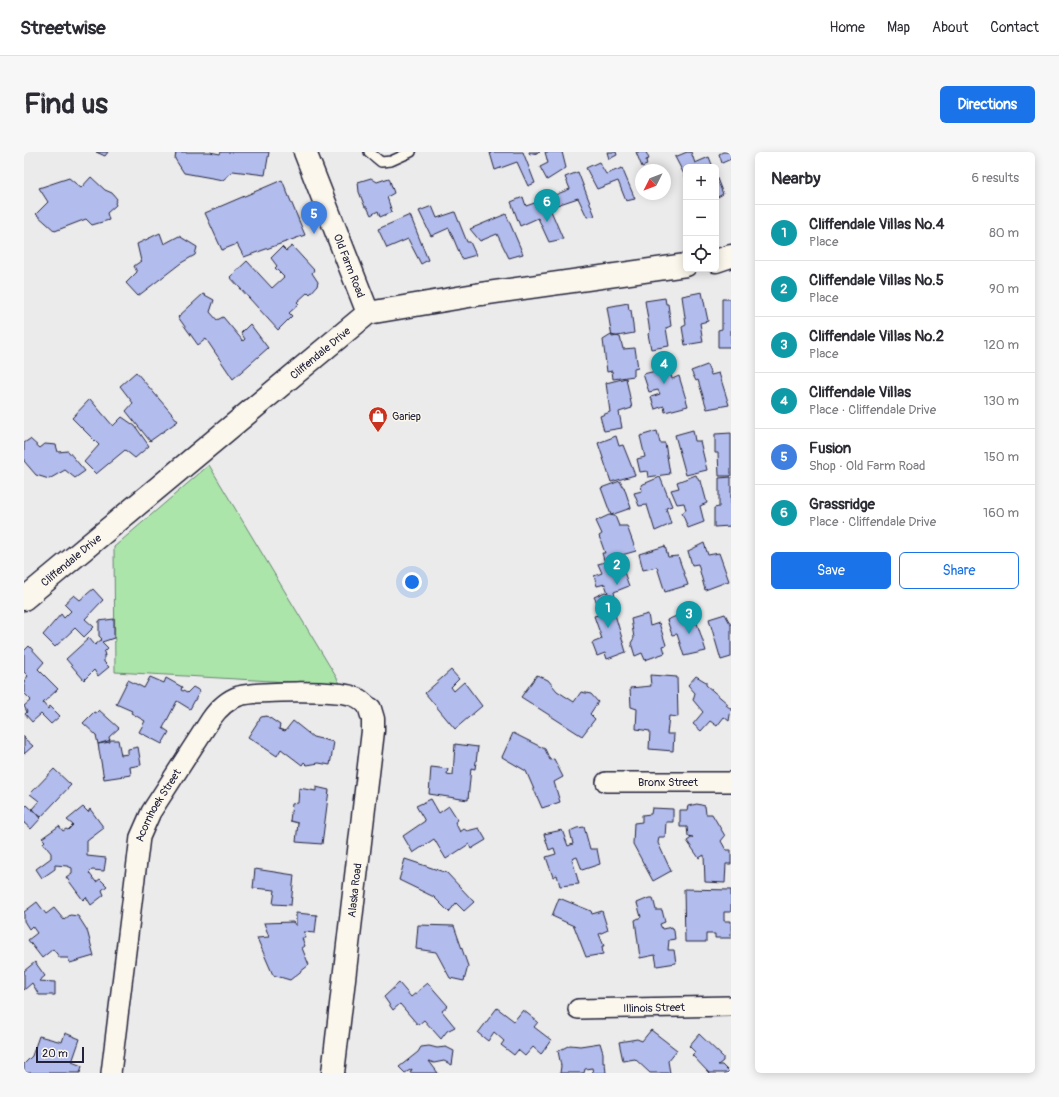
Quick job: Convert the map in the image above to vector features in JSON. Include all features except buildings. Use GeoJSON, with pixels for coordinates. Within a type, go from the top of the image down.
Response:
{"type":"FeatureCollection","features":[{"type":"Feature","properties":{"kind":"street","name":"Old Farm Road"},"geometry":{"type":"LineString","coordinates":[[305,152],[368,312]]}},
{"type":"Feature","properties":{"kind":"street"},"geometry":{"type":"LineString","coordinates":[[719,260],[731,256]]}},
{"type":"Feature","properties":{"kind":"street"},"geometry":{"type":"LineString","coordinates":[[719,262],[731,265]]}},
{"type":"Feature","properties":{"kind":"street"},"geometry":{"type":"LineString","coordinates":[[368,312],[481,294],[683,265]]}},
{"type":"Feature","properties":{"kind":"street","name":"Cliffendale Drive"},"geometry":{"type":"LineString","coordinates":[[24,599],[368,312]]}},
{"type":"Feature","properties":{"kind":"street","name":"Acornhoek Street"},"geometry":{"type":"LineString","coordinates":[[111,1073],[140,837],[150,812],[211,719],[226,702],[240,696],[260,694],[345,694],[366,703],[370,709]]}},
{"type":"Feature","properties":{"kind":"street","name":"Alaska Road"},"geometry":{"type":"LineString","coordinates":[[333,1073],[373,731],[373,718],[370,709]]}},
{"type":"Feature","properties":{"kind":"street","name":"Bronx Street"},"geometry":{"type":"LineString","coordinates":[[606,782],[731,782]]}},
{"type":"Feature","properties":{"kind":"street","name":"Illinois Street"},"geometry":{"type":"LineString","coordinates":[[578,1009],[731,1006]]}},
{"type":"Feature","properties":{"kind":"lane"},"geometry":{"type":"LineString","coordinates":[[369,152],[381,162],[391,161],[412,152]]}},
{"type":"Feature","properties":{"kind":"green space"},"geometry":{"type":"Polygon","coordinates":[[[209,465],[341,685],[115,672],[114,547],[209,465]]]}},
{"type":"Feature","properties":{"kind":"place","name":"Grassridge"},"geometry":{"type":"Point","coordinates":[547,222]}},
{"type":"Feature","properties":{"kind":"place","name":"Fusion"},"geometry":{"type":"Point","coordinates":[314,234]}},
{"type":"Feature","properties":{"kind":"place","name":"Cliffendale Villas"},"geometry":{"type":"Point","coordinates":[664,384]}},
{"type":"Feature","properties":{"kind":"place","name":"Gariep"},"geometry":{"type":"Point","coordinates":[378,433]}},
{"type":"Feature","properties":{"kind":"place","name":"Cliffendale Villas No.5"},"geometry":{"type":"Point","coordinates":[617,585]}},
{"type":"Feature","properties":{"kind":"place","name":"Cliffendale Villas No.4"},"geometry":{"type":"Point","coordinates":[608,628]}},
{"type":"Feature","properties":{"kind":"place","name":"Cliffendale Villas No.2"},"geometry":{"type":"Point","coordinates":[689,634]}}]}
